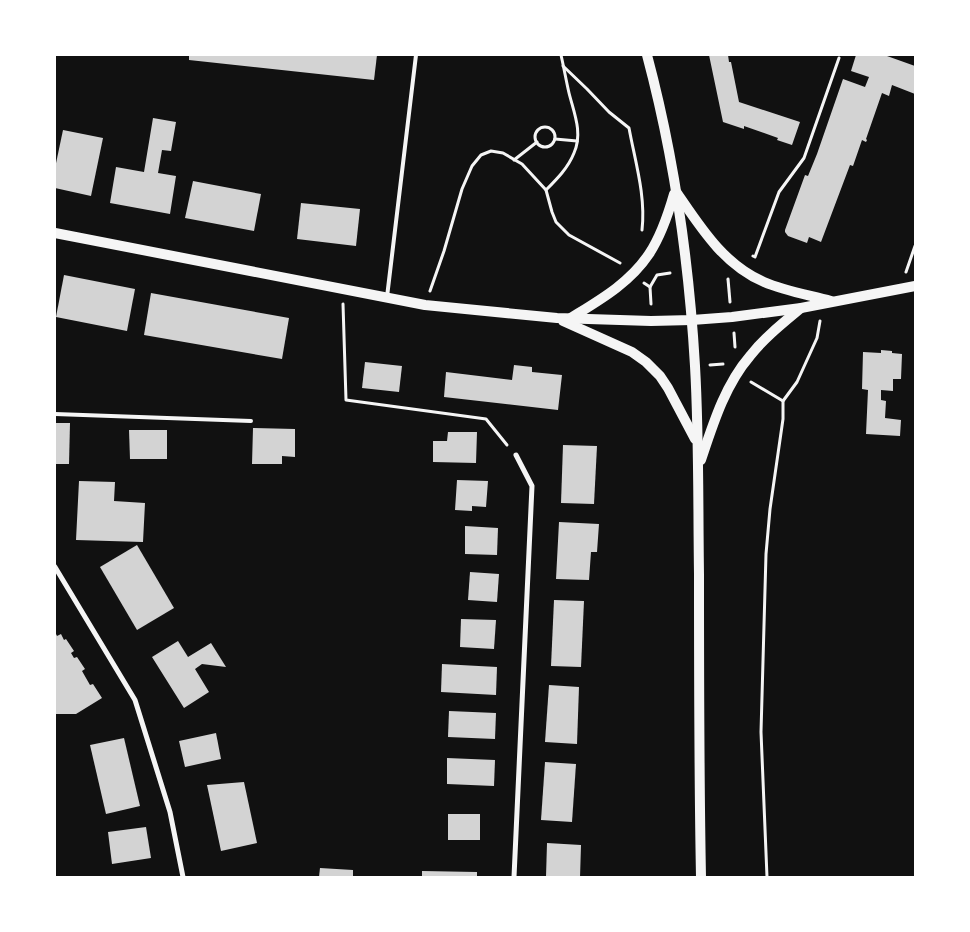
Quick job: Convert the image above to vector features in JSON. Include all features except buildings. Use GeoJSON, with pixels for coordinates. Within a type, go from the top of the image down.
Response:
{"type":"FeatureCollection","features":[{"type":"Feature","properties":{"kind":"main road"},"geometry":{"type":"LineString","coordinates":[[647,55],[656,90],[686,257],[696,371],[701,877]]}},
{"type":"Feature","properties":{"kind":"main road"},"geometry":{"type":"LineString","coordinates":[[675,190],[713,244],[737,267],[765,282],[829,302]]}},
{"type":"Feature","properties":{"kind":"main road"},"geometry":{"type":"LineString","coordinates":[[568,319],[611,292],[633,274],[650,253],[658,239],[675,190]]}},
{"type":"Feature","properties":{"kind":"main road"},"geometry":{"type":"LineString","coordinates":[[55,232],[425,306],[568,319],[692,320],[752,315],[801,308],[915,286]]}},
{"type":"Feature","properties":{"kind":"main road"},"geometry":{"type":"LineString","coordinates":[[698,468],[710,433],[737,372],[763,341],[801,308]]}},
{"type":"Feature","properties":{"kind":"main road"},"geometry":{"type":"LineString","coordinates":[[557,318],[632,352],[646,362],[660,376],[668,388],[697,442]]}},
{"type":"Feature","properties":{"kind":"street"},"geometry":{"type":"LineString","coordinates":[[514,877],[532,486],[516,455]]}},
{"type":"Feature","properties":{"kind":"street"},"geometry":{"type":"LineString","coordinates":[[55,567],[135,700],[170,812],[183,877]]}},
{"type":"Feature","properties":{"kind":"lane"},"geometry":{"type":"LineString","coordinates":[[387,299],[416,55]]}},
{"type":"Feature","properties":{"kind":"lane"},"geometry":{"type":"LineString","coordinates":[[55,414],[251,421]]}},
{"type":"Feature","properties":{"kind":"path"},"geometry":{"type":"LineString","coordinates":[[546,190],[568,166],[575,152],[577,141],[578,124],[563,66],[562,55]]}},
{"type":"Feature","properties":{"kind":"path"},"geometry":{"type":"LineString","coordinates":[[737,267],[748,253],[755,257],[779,192],[804,158],[840,58]]}},
{"type":"Feature","properties":{"kind":"path"},"geometry":{"type":"LineString","coordinates":[[563,66],[609,112],[629,128],[642,198],[644,216],[642,234]]}},
{"type":"Feature","properties":{"kind":"path"},"geometry":{"type":"LineString","coordinates":[[541,128],[550,128],[555,133],[552,145],[542,146],[537,142],[535,136],[541,128]]}},
{"type":"Feature","properties":{"kind":"path"},"geometry":{"type":"LineString","coordinates":[[555,139],[577,141]]}},
{"type":"Feature","properties":{"kind":"path"},"geometry":{"type":"LineString","coordinates":[[514,160],[537,142]]}},
{"type":"Feature","properties":{"kind":"path"},"geometry":{"type":"LineString","coordinates":[[425,306],[444,251],[462,189],[472,166],[481,155],[491,151],[503,153],[522,164],[546,190],[556,222],[569,235],[620,263],[626,258]]}},
{"type":"Feature","properties":{"kind":"path"},"geometry":{"type":"LineString","coordinates":[[900,289],[915,246]]}},
{"type":"Feature","properties":{"kind":"path"},"geometry":{"type":"LineString","coordinates":[[651,311],[650,287],[657,275],[672,272]]}},
{"type":"Feature","properties":{"kind":"path"},"geometry":{"type":"LineString","coordinates":[[633,274],[650,287]]}},
{"type":"Feature","properties":{"kind":"path"},"geometry":{"type":"LineString","coordinates":[[342,290],[346,400],[486,419],[516,455]]}},
{"type":"Feature","properties":{"kind":"path"},"geometry":{"type":"LineString","coordinates":[[767,877],[761,732],[766,554],[770,509],[783,419],[783,400],[797,382],[817,338],[829,302]]}},
{"type":"Feature","properties":{"kind":"path"},"geometry":{"type":"LineString","coordinates":[[706,365],[726,364]]}},
{"type":"Feature","properties":{"kind":"path"},"geometry":{"type":"LineString","coordinates":[[748,380],[783,400]]}}]}
